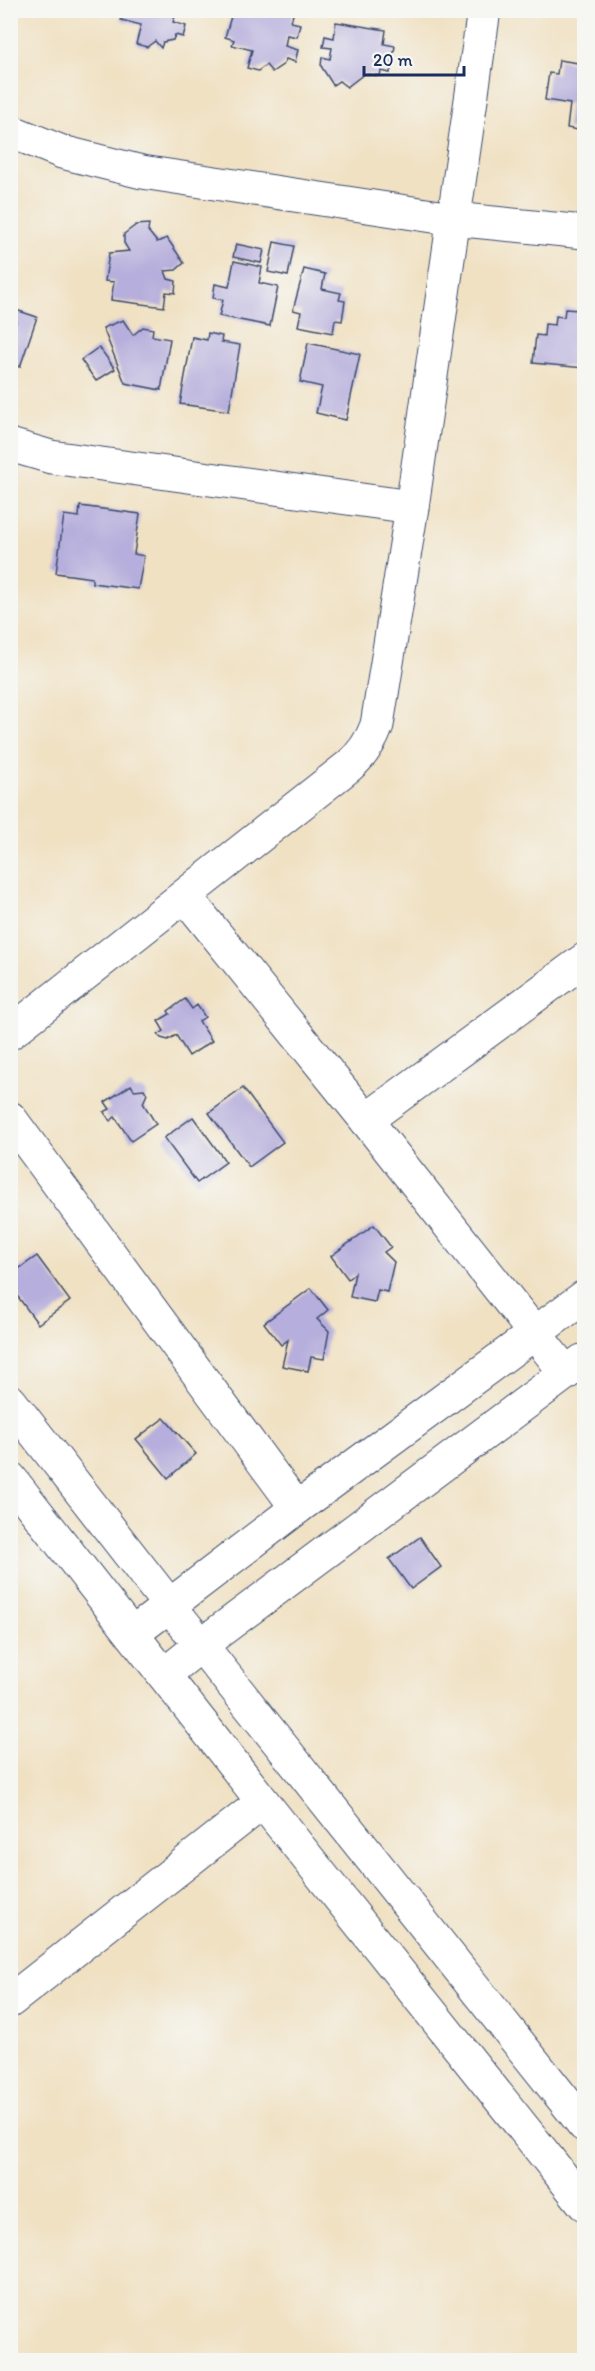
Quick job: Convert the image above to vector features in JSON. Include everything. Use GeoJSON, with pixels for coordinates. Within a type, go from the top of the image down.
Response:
{"type":"FeatureCollection","features":[{"type":"Feature","properties":{"kind":"street"},"geometry":{"type":"LineString","coordinates":[[10,1033],[349,766],[362,755],[372,740],[377,725],[412,507],[484,10]]}},
{"type":"Feature","properties":{"kind":"street"},"geometry":{"type":"LineString","coordinates":[[10,131],[62,152],[142,172],[453,219],[585,232]]}},
{"type":"Feature","properties":{"kind":"street"},"geometry":{"type":"LineString","coordinates":[[10,445],[51,457],[412,507]]}},
{"type":"Feature","properties":{"kind":"street"},"geometry":{"type":"LineString","coordinates":[[173,1685],[201,1644],[575,1366],[534,1334],[366,1120],[185,896]]}},
{"type":"Feature","properties":{"kind":"street"},"geometry":{"type":"LineString","coordinates":[[366,1120],[585,960]]}},
{"type":"Feature","properties":{"kind":"street"},"geometry":{"type":"LineString","coordinates":[[10,1118],[297,1508]]}},
{"type":"Feature","properties":{"kind":"street"},"geometry":{"type":"LineString","coordinates":[[132,1634],[297,1508],[585,1297]]}},
{"type":"Feature","properties":{"kind":"street"},"geometry":{"type":"LineString","coordinates":[[10,1401],[169,1605],[585,2125]]}},
{"type":"Feature","properties":{"kind":"street"},"geometry":{"type":"LineString","coordinates":[[10,1478],[263,1802],[585,2204]]}},
{"type":"Feature","properties":{"kind":"street"},"geometry":{"type":"LineString","coordinates":[[10,2001],[263,1802]]}},
{"type":"Feature","properties":{"kind":"building"},"geometry":{"type":"Polygon","coordinates":[[[115,10],[177,10],[173,22],[186,26],[183,37],[175,35],[173,40],[163,42],[161,48],[155,41],[147,47],[136,44],[141,25],[121,20],[123,15],[114,13],[115,10]]]}},
{"type":"Feature","properties":{"kind":"building"},"geometry":{"type":"Polygon","coordinates":[[[242,10],[294,11],[291,22],[300,24],[297,37],[287,35],[285,46],[298,50],[295,62],[286,59],[284,64],[272,72],[266,65],[258,71],[247,68],[252,50],[232,45],[234,40],[225,37],[232,13],[241,15],[242,10]]]}},
{"type":"Feature","properties":{"kind":"building"},"geometry":{"type":"Polygon","coordinates":[[[336,22],[386,30],[384,44],[395,46],[390,73],[381,71],[380,76],[364,74],[347,87],[339,81],[333,85],[321,66],[322,57],[330,59],[332,48],[323,47],[325,36],[334,38],[336,22]]]}},
{"type":"Feature","properties":{"kind":"building"},"geometry":{"type":"Polygon","coordinates":[[[559,60],[584,64],[584,131],[567,128],[570,104],[545,100],[549,73],[557,74],[559,60]]]}},
{"type":"Feature","properties":{"kind":"building"},"geometry":{"type":"Polygon","coordinates":[[[149,224],[148,231],[157,242],[167,238],[184,263],[176,270],[165,271],[168,279],[176,281],[175,293],[166,292],[164,307],[111,300],[114,282],[105,281],[109,253],[129,251],[124,243],[124,234],[136,225],[149,224]]]}},
{"type":"Feature","properties":{"kind":"building"},"geometry":{"type":"Polygon","coordinates":[[[274,242],[294,246],[288,276],[268,272],[274,242]]]}},
{"type":"Feature","properties":{"kind":"building"},"geometry":{"type":"Polygon","coordinates":[[[236,244],[264,250],[261,263],[233,257],[236,244]]]}},
{"type":"Feature","properties":{"kind":"building"},"geometry":{"type":"Polygon","coordinates":[[[234,261],[262,267],[259,283],[278,287],[270,326],[219,316],[223,300],[213,298],[215,284],[229,287],[234,261]]]}},
{"type":"Feature","properties":{"kind":"building"},"geometry":{"type":"Polygon","coordinates":[[[304,269],[325,274],[322,289],[341,293],[339,300],[345,301],[342,321],[335,320],[333,333],[298,326],[301,312],[293,310],[304,269]]]}},
{"type":"Feature","properties":{"kind":"building"},"geometry":{"type":"Polygon","coordinates":[[[10,308],[37,317],[20,367],[10,364],[10,339],[16,321],[10,319],[10,308]]]}},
{"type":"Feature","properties":{"kind":"building"},"geometry":{"type":"Polygon","coordinates":[[[565,309],[579,310],[578,318],[584,319],[584,368],[533,363],[536,335],[544,336],[545,324],[555,325],[556,316],[564,317],[565,309]]]}},
{"type":"Feature","properties":{"kind":"building"},"geometry":{"type":"Polygon","coordinates":[[[123,320],[133,335],[143,327],[153,329],[152,336],[170,339],[161,390],[125,383],[103,328],[123,320]]]}},
{"type":"Feature","properties":{"kind":"building"},"geometry":{"type":"Polygon","coordinates":[[[208,333],[222,336],[221,342],[240,345],[229,411],[180,404],[192,337],[207,340],[208,333]]]}},
{"type":"Feature","properties":{"kind":"building"},"geometry":{"type":"Polygon","coordinates":[[[308,343],[360,354],[346,420],[316,413],[322,387],[300,382],[308,343]]]}},
{"type":"Feature","properties":{"kind":"building"},"geometry":{"type":"Polygon","coordinates":[[[99,347],[115,369],[96,381],[81,360],[99,347]]]}},
{"type":"Feature","properties":{"kind":"building"},"geometry":{"type":"Polygon","coordinates":[[[80,506],[140,514],[134,554],[144,556],[138,589],[92,583],[92,578],[56,573],[64,515],[79,517],[80,506]]]}},
{"type":"Feature","properties":{"kind":"building"},"geometry":{"type":"Polygon","coordinates":[[[185,999],[192,1009],[197,1005],[205,1017],[199,1021],[212,1041],[189,1056],[176,1035],[168,1040],[158,1035],[164,1031],[158,1021],[170,1014],[168,1011],[185,999]]]}},
{"type":"Feature","properties":{"kind":"building"},"geometry":{"type":"Polygon","coordinates":[[[131,1085],[134,1090],[144,1089],[147,1094],[143,1103],[156,1124],[131,1141],[115,1117],[110,1121],[104,1112],[110,1109],[105,1102],[131,1085]]]}},
{"type":"Feature","properties":{"kind":"building"},"geometry":{"type":"Polygon","coordinates":[[[243,1088],[283,1142],[249,1167],[209,1113],[243,1088]]]}},
{"type":"Feature","properties":{"kind":"building"},"geometry":{"type":"Polygon","coordinates":[[[193,1117],[226,1162],[197,1183],[164,1138],[193,1117]]]}},
{"type":"Feature","properties":{"kind":"building"},"geometry":{"type":"Polygon","coordinates":[[[374,1225],[391,1247],[384,1252],[394,1262],[387,1292],[378,1290],[375,1302],[350,1297],[355,1273],[348,1279],[331,1256],[374,1225]]]}},
{"type":"Feature","properties":{"kind":"building"},"geometry":{"type":"Polygon","coordinates":[[[37,1256],[70,1301],[38,1324],[10,1286],[10,1275],[37,1256]]]}},
{"type":"Feature","properties":{"kind":"building"},"geometry":{"type":"Polygon","coordinates":[[[311,1288],[328,1310],[317,1319],[329,1331],[324,1359],[311,1357],[308,1371],[282,1366],[288,1340],[281,1345],[264,1323],[311,1288]]]}},
{"type":"Feature","properties":{"kind":"building"},"geometry":{"type":"Polygon","coordinates":[[[164,1418],[196,1454],[168,1478],[136,1439],[164,1418]]]}},
{"type":"Feature","properties":{"kind":"building"},"geometry":{"type":"Polygon","coordinates":[[[420,1537],[441,1567],[411,1589],[389,1559],[420,1537]]]}}]}
